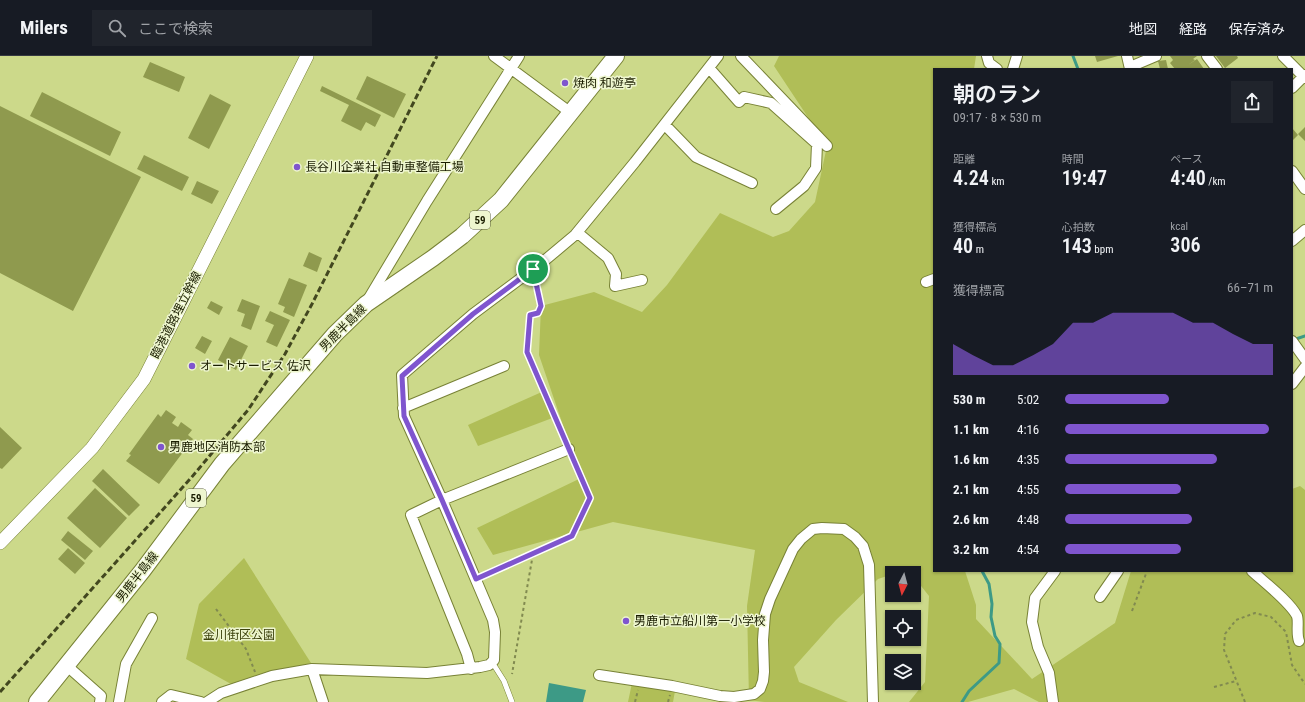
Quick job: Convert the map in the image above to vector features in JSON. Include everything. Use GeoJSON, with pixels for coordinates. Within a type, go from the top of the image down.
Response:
{"type":"FeatureCollection","features":[{"type":"Feature","properties":{"kind":"main road","name":"男鹿半島線"},"geometry":{"type":"LineString","coordinates":[[37,702],[143,570],[222,464],[335,334],[366,304],[439,254],[462,236],[501,200],[616,56]]}},
{"type":"Feature","properties":{"kind":"street","name":"臨港道路埋立幹線"},"geometry":{"type":"LineString","coordinates":[[0,543],[92,448],[144,379],[308,56]]}},
{"type":"Feature","properties":{"kind":"street"},"geometry":{"type":"LineString","coordinates":[[494,56],[572,113]]}},
{"type":"Feature","properties":{"kind":"street"},"geometry":{"type":"LineString","coordinates":[[366,304],[427,201],[519,56]]}},
{"type":"Feature","properties":{"kind":"street"},"geometry":{"type":"LineString","coordinates":[[207,702],[221,692],[272,676],[312,669],[427,673],[489,665],[494,660],[495,632],[493,620],[442,500],[404,416],[402,376],[473,314],[578,233],[710,69],[718,56]]}},
{"type":"Feature","properties":{"kind":"street"},"geometry":{"type":"LineString","coordinates":[[741,56],[827,146]]}},
{"type":"Feature","properties":{"kind":"street"},"geometry":{"type":"LineString","coordinates":[[987,56],[989,63],[996,68]]}},
{"type":"Feature","properties":{"kind":"street"},"geometry":{"type":"LineString","coordinates":[[1013,68],[1018,56]]}},
{"type":"Feature","properties":{"kind":"street"},"geometry":{"type":"LineString","coordinates":[[1126,56],[1130,68],[1156,56]]}},
{"type":"Feature","properties":{"kind":"street"},"geometry":{"type":"LineString","coordinates":[[1207,56],[1216,68]]}},
{"type":"Feature","properties":{"kind":"street"},"geometry":{"type":"LineString","coordinates":[[1283,56],[1305,77],[1293,87]]}},
{"type":"Feature","properties":{"kind":"street"},"geometry":{"type":"LineString","coordinates":[[710,69],[739,102],[744,97],[771,103],[817,144],[816,168],[804,186],[776,209]]}},
{"type":"Feature","properties":{"kind":"street"},"geometry":{"type":"LineString","coordinates":[[665,125],[696,157],[752,182]]}},
{"type":"Feature","properties":{"kind":"street"},"geometry":{"type":"LineString","coordinates":[[1293,172],[1305,189]]}},
{"type":"Feature","properties":{"kind":"street"},"geometry":{"type":"LineString","coordinates":[[1293,240],[1305,230]]}},
{"type":"Feature","properties":{"kind":"street"},"geometry":{"type":"LineString","coordinates":[[578,233],[608,258],[616,274],[615,286],[642,280]]}},
{"type":"Feature","properties":{"kind":"street"},"geometry":{"type":"LineString","coordinates":[[1297,343],[1305,359]]}},
{"type":"Feature","properties":{"kind":"street"},"geometry":{"type":"LineString","coordinates":[[403,408],[504,366]]}},
{"type":"Feature","properties":{"kind":"street"},"geometry":{"type":"LineString","coordinates":[[1293,383],[1305,367]]}},
{"type":"Feature","properties":{"kind":"street"},"geometry":{"type":"LineString","coordinates":[[471,668],[467,654],[412,515],[442,500],[569,448]]}},
{"type":"Feature","properties":{"kind":"street"},"geometry":{"type":"LineString","coordinates":[[599,675],[672,686],[720,696],[734,697],[754,694],[760,689],[764,672],[763,640],[765,614],[792,549],[813,529],[844,529],[855,537],[863,546],[869,565],[872,702]]}},
{"type":"Feature","properties":{"kind":"street"},"geometry":{"type":"LineString","coordinates":[[1053,702],[1049,673],[1038,648],[1032,622],[1036,598],[1054,572]]}},
{"type":"Feature","properties":{"kind":"street"},"geometry":{"type":"LineString","coordinates":[[1100,597],[1117,572]]}},
{"type":"Feature","properties":{"kind":"street"},"geometry":{"type":"LineString","coordinates":[[1253,572],[1290,606],[1298,617],[1296,634],[1299,641]]}},
{"type":"Feature","properties":{"kind":"street"},"geometry":{"type":"LineString","coordinates":[[119,702],[126,664],[152,618]]}},
{"type":"Feature","properties":{"kind":"street"},"geometry":{"type":"LineString","coordinates":[[66,665],[101,696],[100,702]]}},
{"type":"Feature","properties":{"kind":"street"},"geometry":{"type":"LineString","coordinates":[[312,669],[323,702]]}},
{"type":"Feature","properties":{"kind":"street"},"geometry":{"type":"LineString","coordinates":[[162,702],[171,695],[201,702]]}},
{"type":"Feature","properties":{"kind":"lane"},"geometry":{"type":"LineString","coordinates":[[492,662],[504,681],[512,702]]}},
{"type":"Feature","properties":{"kind":"path"},"geometry":{"type":"LineString","coordinates":[[476,579],[572,536],[590,498],[527,352],[530,315],[538,313],[541,306],[533,269]]}},
{"type":"Feature","properties":{"kind":"path"},"geometry":{"type":"LineString","coordinates":[[512,674],[533,554]]}},
{"type":"Feature","properties":{"kind":"path"},"geometry":{"type":"LineString","coordinates":[[1132,611],[1148,572]]}},
{"type":"Feature","properties":{"kind":"path"},"geometry":{"type":"LineString","coordinates":[[216,609],[246,649],[257,677]]}},
{"type":"Feature","properties":{"kind":"path"},"geometry":{"type":"LineString","coordinates":[[1245,702],[1224,650],[1226,634],[1236,620],[1255,613],[1271,617],[1286,632],[1292,665],[1305,684]]}},
{"type":"Feature","properties":{"kind":"path"},"geometry":{"type":"LineString","coordinates":[[1214,687],[1236,681]]}},
{"type":"Feature","properties":{"kind":"green space"},"geometry":{"type":"Polygon","coordinates":[[[779,56],[976,56],[974,68],[933,68],[933,572],[965,572],[976,605],[976,619],[1032,679],[1115,623],[1131,572],[1293,572],[1293,489],[1300,486],[1305,490],[1305,702],[1039,702],[1014,689],[968,702],[909,702],[919,690],[921,690],[921,687],[925,682],[929,596],[921,586],[921,566],[885,566],[885,577],[878,579],[836,620],[794,667],[799,682],[848,702],[765,702],[749,700],[747,606],[755,550],[613,522],[493,555],[477,528],[581,478],[539,355],[541,306],[594,292],[642,312],[667,285],[720,213],[773,237],[789,231],[815,202],[827,146],[774,66],[779,56]]]}},
{"type":"Feature","properties":{"kind":"green space"},"geometry":{"type":"Polygon","coordinates":[[[544,391],[555,417],[478,446],[468,425],[544,391]]]}},
{"type":"Feature","properties":{"kind":"green space","name":"金川街区公園"},"geometry":{"type":"Polygon","coordinates":[[[244,558],[311,663],[231,684],[186,659],[199,604],[244,558]]]}},
{"type":"Feature","properties":{"kind":"green space"},"geometry":{"type":"Polygon","coordinates":[[[632,683],[675,691],[673,702],[628,702],[632,683]]]}},
{"type":"Feature","properties":{"kind":"water"},"geometry":{"type":"Polygon","coordinates":[[[549,683],[586,690],[583,702],[546,702],[549,683]]]}},
{"type":"Feature","properties":{"kind":"building"},"geometry":{"type":"Polygon","coordinates":[[[1095,56],[1118,56],[1097,62],[1095,56]]]}},
{"type":"Feature","properties":{"kind":"building"},"geometry":{"type":"Polygon","coordinates":[[[1170,56],[1197,56],[1193,59],[1195,60],[1188,65],[1197,59],[1203,68],[1174,68],[1170,63],[1173,60],[1170,56]]]}},
{"type":"Feature","properties":{"kind":"building"},"geometry":{"type":"Polygon","coordinates":[[[1216,56],[1237,56],[1238,58],[1225,68],[1216,56]]]}},
{"type":"Feature","properties":{"kind":"building"},"geometry":{"type":"Polygon","coordinates":[[[1166,60],[1168,68],[1160,68],[1158,61],[1166,60]]]}},
{"type":"Feature","properties":{"kind":"building"},"geometry":{"type":"Polygon","coordinates":[[[150,62],[185,77],[179,92],[143,77],[150,62]]]}},
{"type":"Feature","properties":{"kind":"building"},"geometry":{"type":"Polygon","coordinates":[[[367,76],[406,94],[394,118],[356,99],[367,76]]]}},
{"type":"Feature","properties":{"kind":"building"},"geometry":{"type":"Polygon","coordinates":[[[322,86],[381,115],[375,127],[366,122],[361,131],[341,121],[349,105],[320,91],[322,86]]]}},
{"type":"Feature","properties":{"kind":"building"},"geometry":{"type":"Polygon","coordinates":[[[42,92],[121,132],[110,156],[30,116],[42,92]]]}},
{"type":"Feature","properties":{"kind":"building"},"geometry":{"type":"Polygon","coordinates":[[[210,94],[231,105],[209,149],[188,138],[210,94]]]}},
{"type":"Feature","properties":{"kind":"building"},"geometry":{"type":"Polygon","coordinates":[[[0,106],[141,177],[73,311],[0,273],[0,106]]]}},
{"type":"Feature","properties":{"kind":"building"},"geometry":{"type":"Polygon","coordinates":[[[1305,127],[1305,141],[1298,134],[1305,127]]]}},
{"type":"Feature","properties":{"kind":"building"},"geometry":{"type":"Polygon","coordinates":[[[1293,129],[1298,135],[1293,140],[1293,129]]]}},
{"type":"Feature","properties":{"kind":"building"},"geometry":{"type":"Polygon","coordinates":[[[144,155],[189,177],[182,191],[137,169],[144,155]]]}},
{"type":"Feature","properties":{"kind":"building"},"geometry":{"type":"Polygon","coordinates":[[[197,181],[219,191],[212,204],[191,194],[197,181]]]}},
{"type":"Feature","properties":{"kind":"building"},"geometry":{"type":"Polygon","coordinates":[[[309,252],[322,258],[317,272],[303,266],[309,252]]]}},
{"type":"Feature","properties":{"kind":"building"},"geometry":{"type":"Polygon","coordinates":[[[289,278],[307,285],[294,317],[283,312],[285,307],[278,304],[289,278]]]}},
{"type":"Feature","properties":{"kind":"building"},"geometry":{"type":"Polygon","coordinates":[[[242,299],[260,306],[251,330],[241,326],[245,314],[237,311],[242,299]]]}},
{"type":"Feature","properties":{"kind":"building"},"geometry":{"type":"Polygon","coordinates":[[[211,301],[223,307],[219,315],[207,308],[211,301]]]}},
{"type":"Feature","properties":{"kind":"building"},"geometry":{"type":"Polygon","coordinates":[[[270,311],[290,320],[277,347],[266,342],[274,325],[265,321],[270,311]]]}},
{"type":"Feature","properties":{"kind":"building"},"geometry":{"type":"Polygon","coordinates":[[[202,336],[212,341],[205,354],[195,348],[202,336]]]}},
{"type":"Feature","properties":{"kind":"building"},"geometry":{"type":"Polygon","coordinates":[[[230,337],[248,346],[236,370],[218,360],[230,337]]]}},
{"type":"Feature","properties":{"kind":"building"},"geometry":{"type":"Polygon","coordinates":[[[166,410],[176,417],[172,423],[178,427],[181,422],[192,430],[188,435],[193,439],[159,484],[126,461],[131,455],[129,454],[158,414],[161,417],[166,410]]]}},
{"type":"Feature","properties":{"kind":"building"},"geometry":{"type":"Polygon","coordinates":[[[0,427],[22,448],[2,469],[0,468],[0,427]]]}},
{"type":"Feature","properties":{"kind":"building"},"geometry":{"type":"Polygon","coordinates":[[[103,469],[140,505],[129,516],[92,481],[103,469]]]}},
{"type":"Feature","properties":{"kind":"building"},"geometry":{"type":"Polygon","coordinates":[[[95,488],[127,518],[100,548],[67,518],[95,488]]]}},
{"type":"Feature","properties":{"kind":"building"},"geometry":{"type":"Polygon","coordinates":[[[68,531],[93,551],[85,560],[61,540],[68,531]]]}},
{"type":"Feature","properties":{"kind":"building"},"geometry":{"type":"Polygon","coordinates":[[[68,548],[85,563],[75,574],[58,559],[68,548]]]}},
{"type":"Feature","properties":{"kind":"waterway"},"geometry":{"type":"LineString","coordinates":[[1073,56],[1078,68]]}},
{"type":"Feature","properties":{"kind":"waterway"},"geometry":{"type":"LineString","coordinates":[[1293,340],[1305,336]]}},
{"type":"Feature","properties":{"kind":"waterway"},"geometry":{"type":"LineString","coordinates":[[962,702],[969,691],[999,663],[1000,644],[995,636],[991,617],[992,604],[989,584],[983,572]]}},
{"type":"Feature","properties":{"kind":"railway"},"geometry":{"type":"LineString","coordinates":[[0,692],[191,478],[248,410],[285,354],[312,304],[437,56]]}},
{"type":"Feature","properties":{"kind":"place","name":"焼肉 和遊亭"},"geometry":{"type":"Point","coordinates":[565,83]}},
{"type":"Feature","properties":{"kind":"place","name":"長谷川企業社 自動車整備工場"},"geometry":{"type":"Point","coordinates":[297,167]}},
{"type":"Feature","properties":{"kind":"place","name":"オートサービス 佐沢"},"geometry":{"type":"Point","coordinates":[192,366]}},
{"type":"Feature","properties":{"kind":"place","name":"男鹿地区消防本部"},"geometry":{"type":"Point","coordinates":[161,447]}},
{"type":"Feature","properties":{"kind":"place","name":"男鹿市立船川第一小学校"},"geometry":{"type":"Point","coordinates":[626,621]}},
{"type":"Feature","properties":{"kind":"route"},"geometry":{"type":"LineString","coordinates":[[533,269],[541,306],[538,313],[530,315],[527,352],[590,498],[572,536],[476,579],[404,416],[402,376],[473,314],[533,269]]}}]}
